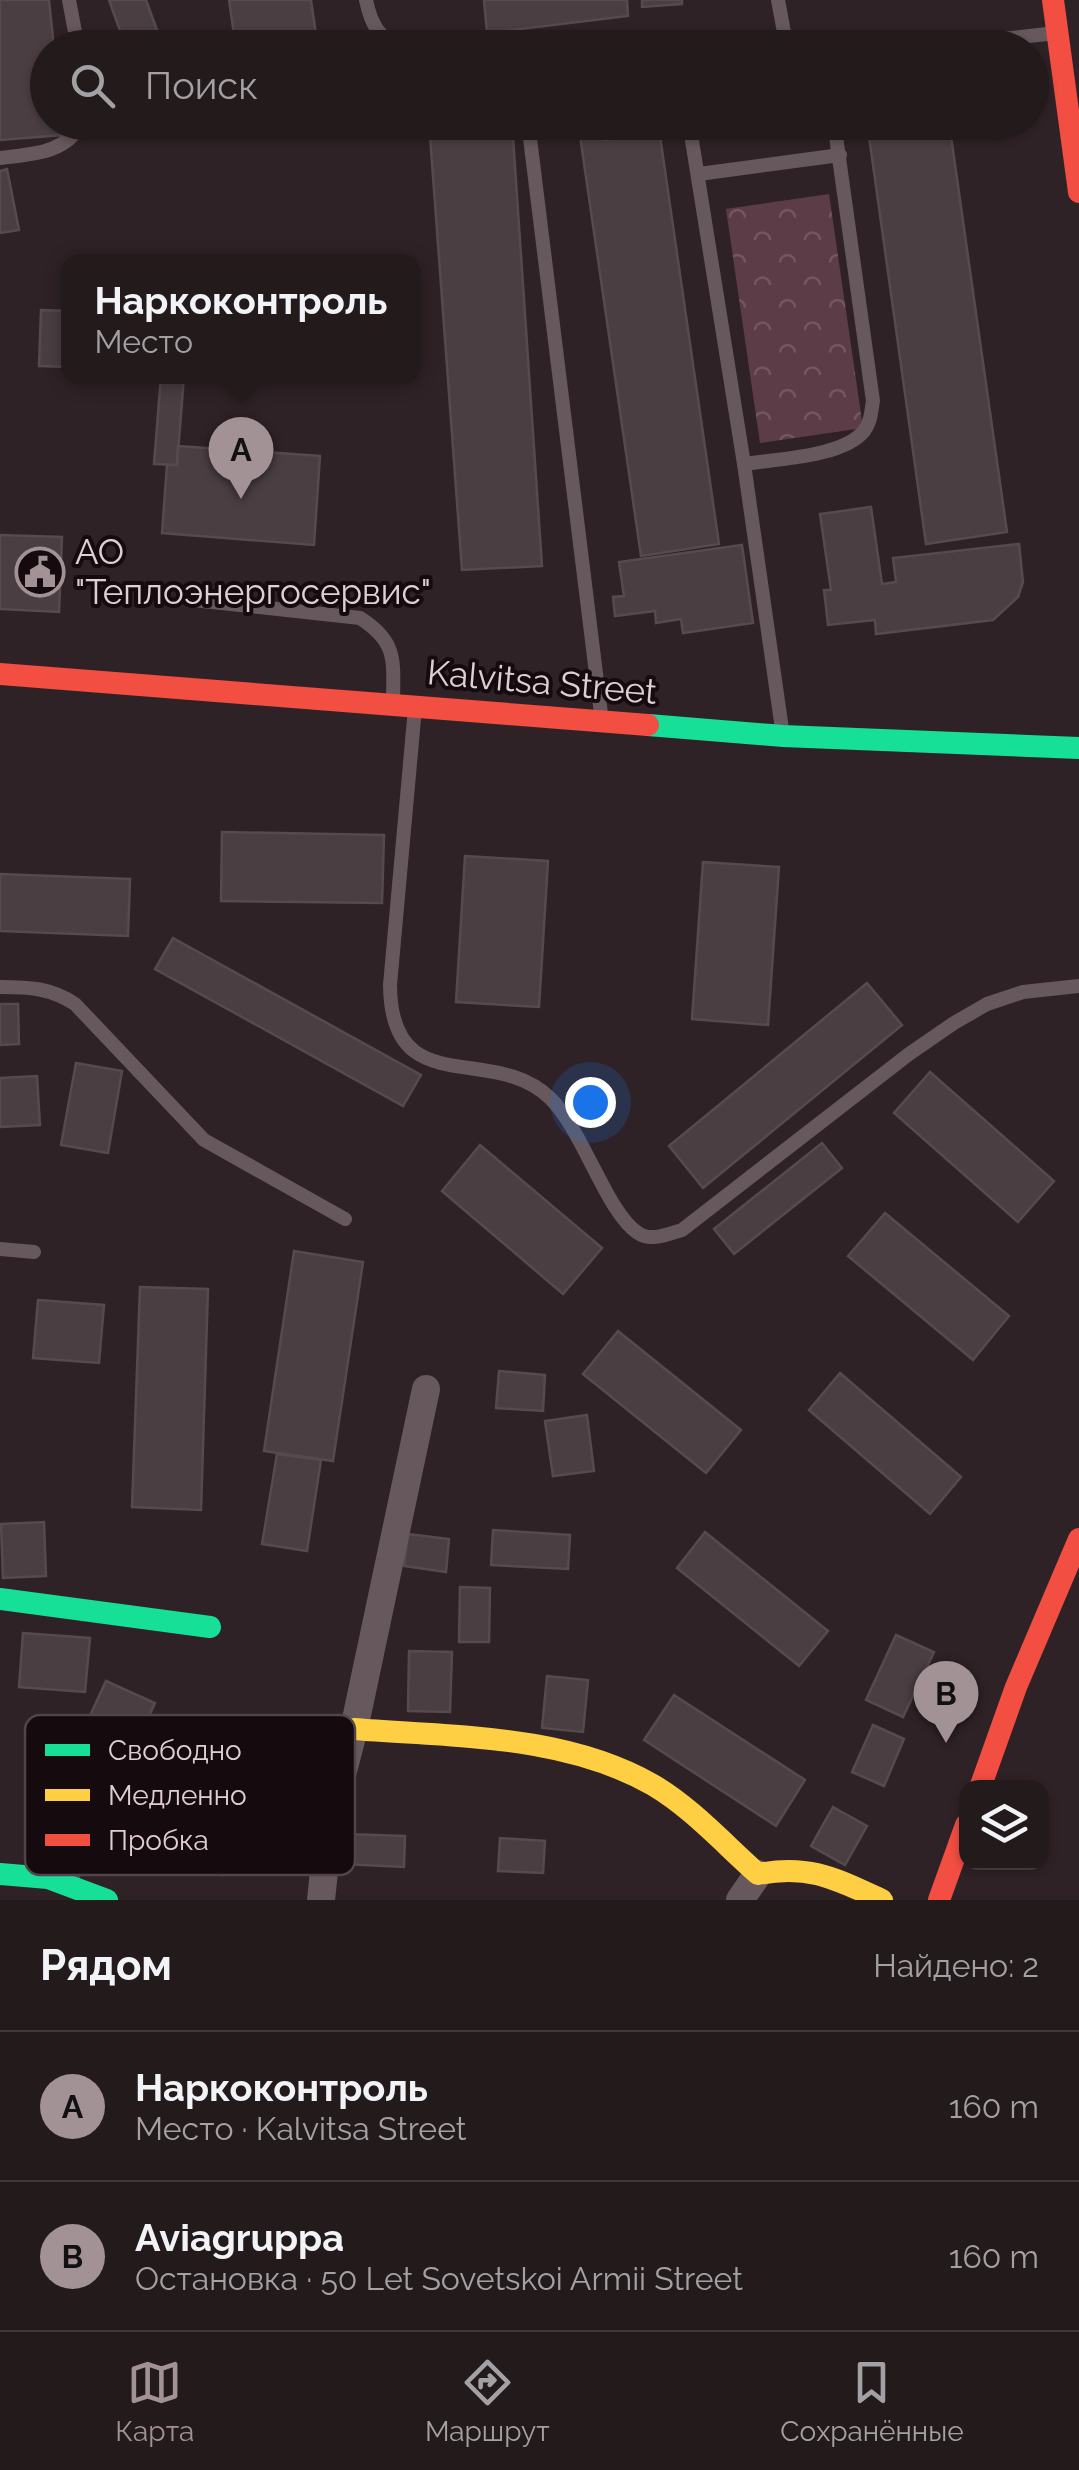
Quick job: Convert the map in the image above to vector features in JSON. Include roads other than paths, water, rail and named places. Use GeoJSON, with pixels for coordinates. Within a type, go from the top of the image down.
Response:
{"type":"FeatureCollection","features":[{"type":"Feature","properties":{"kind":"street"},"geometry":{"type":"LineString","coordinates":[[1052,0],[1079,192]]}},
{"type":"Feature","properties":{"kind":"street","name":"Kalvitsa Street"},"geometry":{"type":"LineString","coordinates":[[0,674],[784,736],[1079,748]]}},
{"type":"Feature","properties":{"kind":"street"},"geometry":{"type":"LineString","coordinates":[[355,1723],[426,1389]]}},
{"type":"Feature","properties":{"kind":"street"},"geometry":{"type":"LineString","coordinates":[[983,1780],[1016,1687],[1079,1539]]}},
{"type":"Feature","properties":{"kind":"street"},"geometry":{"type":"LineString","coordinates":[[0,1598],[210,1627]]}},
{"type":"Feature","properties":{"kind":"street"},"geometry":{"type":"LineString","coordinates":[[355,1728],[548,1748],[622,1769],[656,1787],[758,1874]]}},
{"type":"Feature","properties":{"kind":"street"},"geometry":{"type":"LineString","coordinates":[[939,1900],[959,1844]]}},
{"type":"Feature","properties":{"kind":"street"},"geometry":{"type":"LineString","coordinates":[[740,1900],[758,1874],[809,1867],[882,1900]]}},
{"type":"Feature","properties":{"kind":"street"},"geometry":{"type":"LineString","coordinates":[[0,1874],[48,1878],[108,1900]]}},
{"type":"Feature","properties":{"kind":"street"},"geometry":{"type":"LineString","coordinates":[[320,1900],[323,1875]]}},
{"type":"Feature","properties":{"kind":"lane"},"geometry":{"type":"LineString","coordinates":[[69,0],[75,30]]}},
{"type":"Feature","properties":{"kind":"lane"},"geometry":{"type":"LineString","coordinates":[[366,0],[377,30]]}},
{"type":"Feature","properties":{"kind":"lane"},"geometry":{"type":"LineString","coordinates":[[778,0],[784,30]]}},
{"type":"Feature","properties":{"kind":"lane"},"geometry":{"type":"LineString","coordinates":[[1049,34],[1057,33]]}},
{"type":"Feature","properties":{"kind":"lane"},"geometry":{"type":"LineString","coordinates":[[0,158],[62,146],[69,140]]}},
{"type":"Feature","properties":{"kind":"lane"},"geometry":{"type":"LineString","coordinates":[[530,140],[602,722]]}},
{"type":"Feature","properties":{"kind":"lane"},"geometry":{"type":"LineString","coordinates":[[692,140],[784,736]]}},
{"type":"Feature","properties":{"kind":"lane"},"geometry":{"type":"LineString","coordinates":[[744,464],[836,450],[857,438],[871,419],[872,401],[837,140]]}},
{"type":"Feature","properties":{"kind":"lane"},"geometry":{"type":"LineString","coordinates":[[699,174],[840,155]]}},
{"type":"Feature","properties":{"kind":"lane"},"geometry":{"type":"LineString","coordinates":[[194,600],[360,618],[382,633],[390,644],[404,706],[390,1014],[401,1037],[421,1058],[531,1082],[572,1126],[621,1216],[639,1235],[657,1238],[682,1230],[909,1054],[987,1004],[1023,992],[1079,986]]}},
{"type":"Feature","properties":{"kind":"lane"},"geometry":{"type":"LineString","coordinates":[[0,988],[58,993],[74,1004],[204,1140],[345,1220]]}},
{"type":"Feature","properties":{"kind":"lane"},"geometry":{"type":"LineString","coordinates":[[0,1249],[34,1252]]}},
{"type":"Feature","properties":{"kind":"place","name":"Наркоконтроль"},"geometry":{"type":"Point","coordinates":[241,499]}},
{"type":"Feature","properties":{"kind":"place","name":"АО \"Теплоэнергосервис\""},"geometry":{"type":"Point","coordinates":[40,572]}},
{"type":"Feature","properties":{"kind":"place","name":"Aviagruppa"},"geometry":{"type":"Point","coordinates":[946,1743]}}]}
